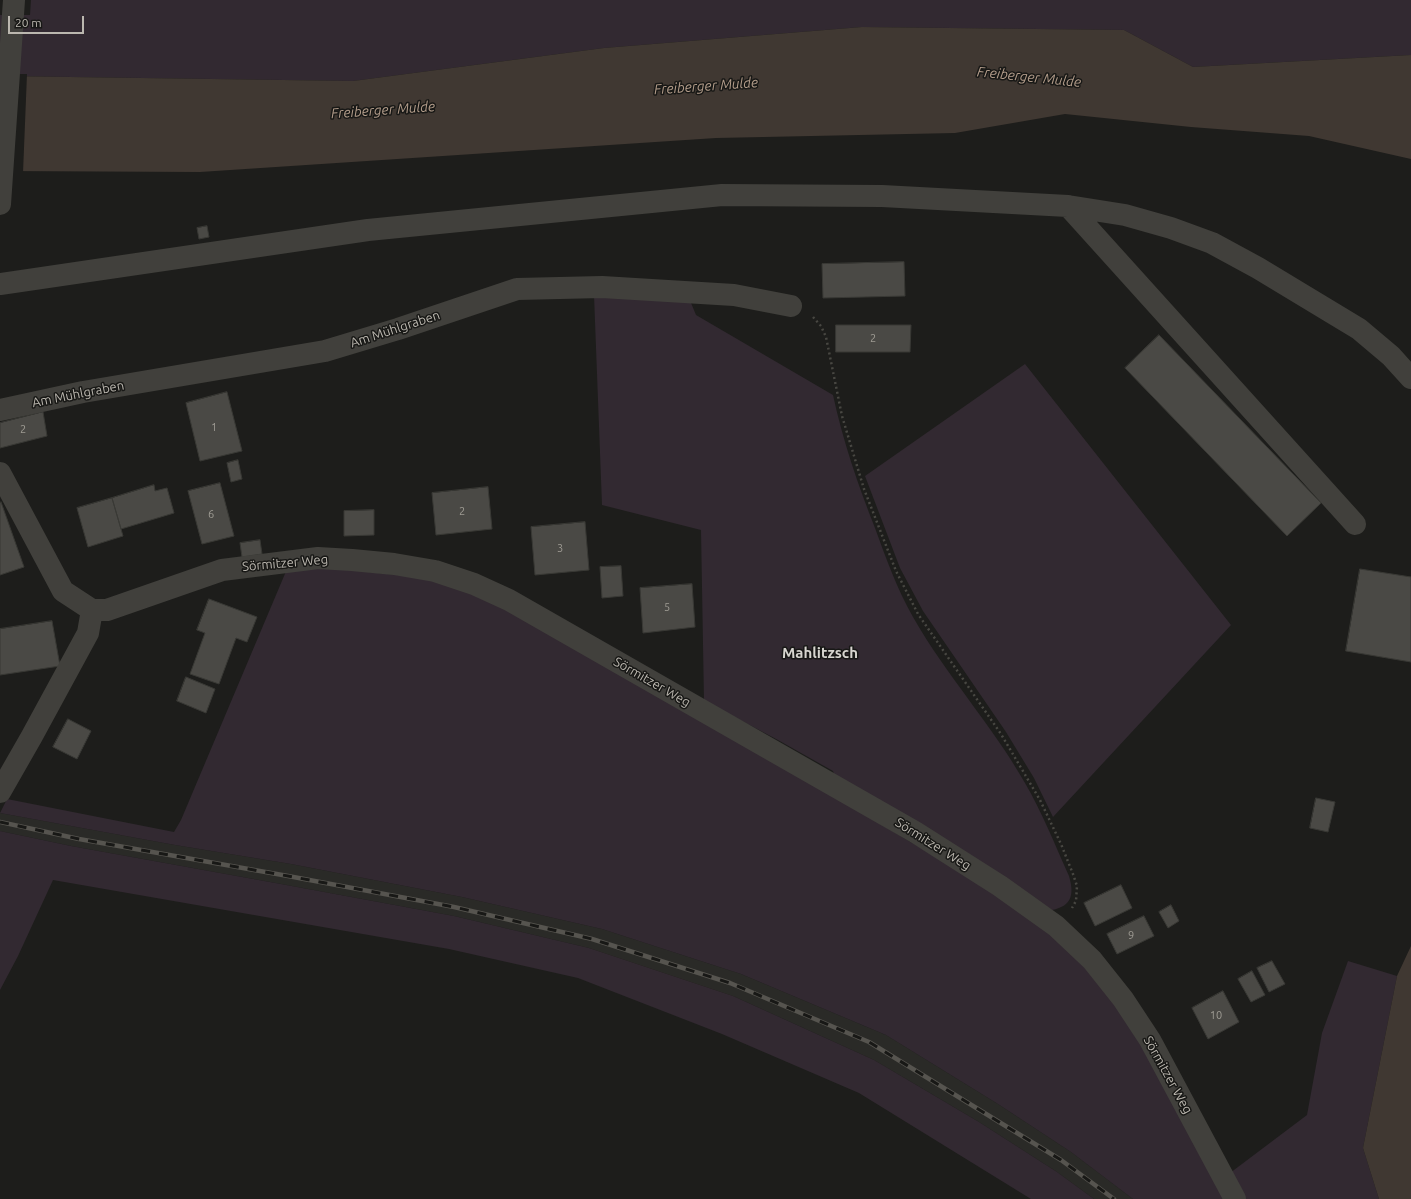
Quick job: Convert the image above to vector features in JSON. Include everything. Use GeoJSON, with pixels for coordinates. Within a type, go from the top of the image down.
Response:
{"type":"FeatureCollection","features":[{"type":"Feature","properties":{"kind":"street"},"geometry":{"type":"LineString","coordinates":[[0,204],[14,0]]}},
{"type":"Feature","properties":{"kind":"street"},"geometry":{"type":"LineString","coordinates":[[0,284],[368,230],[722,195],[882,196],[1068,206],[1125,215],[1171,228],[1212,243],[1258,268],[1359,329],[1391,356],[1411,378]]}},
{"type":"Feature","properties":{"kind":"street"},"geometry":{"type":"LineString","coordinates":[[1068,206],[1355,524]]}},
{"type":"Feature","properties":{"kind":"street","name":"Am Mühlgraben"},"geometry":{"type":"LineString","coordinates":[[0,410],[83,392],[325,351],[398,329],[517,289],[602,287],[726,294],[791,306]]}},
{"type":"Feature","properties":{"kind":"street"},"geometry":{"type":"LineString","coordinates":[[0,473],[63,591],[92,610],[88,633],[0,792]]}},
{"type":"Feature","properties":{"kind":"street","name":"Sörmitzer Weg"},"geometry":{"type":"LineString","coordinates":[[92,610],[106,610],[222,570],[318,558],[394,564],[435,571],[474,584],[509,600],[922,836],[1000,886],[1056,926],[1092,960],[1123,999],[1150,1040],[1235,1199]]}},
{"type":"Feature","properties":{"kind":"path"},"geometry":{"type":"LineString","coordinates":[[791,306],[810,314],[820,326],[826,337],[842,416],[864,489],[896,571],[918,614],[1001,734],[1040,800],[1061,844],[1077,886],[1076,901],[1069,915],[1056,926]]}},
{"type":"Feature","properties":{"kind":"shaded area"},"geometry":{"type":"Polygon","coordinates":[[[31,0],[1411,0],[1411,55],[1193,67],[1124,30],[862,27],[604,48],[353,81],[0,76],[0,15],[30,15],[31,0]]]}},
{"type":"Feature","properties":{"kind":"shaded area"},"geometry":{"type":"Polygon","coordinates":[[[594,295],[689,298],[696,315],[833,395],[841,429],[857,479],[883,551],[907,606],[954,680],[1012,762],[1037,805],[1071,882],[1071,893],[1068,902],[1059,908],[1052,910],[836,780],[833,771],[704,701],[701,530],[602,505],[594,295]]]}},
{"type":"Feature","properties":{"kind":"shaded area"},"geometry":{"type":"Polygon","coordinates":[[[1025,364],[1231,625],[1053,817],[1034,778],[1006,732],[923,611],[900,568],[865,476],[1025,364]]]}},
{"type":"Feature","properties":{"kind":"shaded area"},"geometry":{"type":"Polygon","coordinates":[[[313,566],[434,579],[509,609],[825,791],[996,893],[1070,948],[1119,1003],[1228,1199],[1133,1199],[1071,1152],[998,1104],[886,1035],[741,974],[602,929],[462,897],[291,864],[175,845],[0,813],[7,799],[174,832],[181,820],[287,569],[313,566]]]}},
{"type":"Feature","properties":{"kind":"shaded area"},"geometry":{"type":"Polygon","coordinates":[[[0,813],[175,845],[291,864],[462,897],[602,929],[741,974],[886,1035],[998,1104],[1071,1152],[1133,1199],[1094,1199],[1057,1172],[979,1122],[874,1060],[733,996],[589,948],[454,916],[71,846],[0,831],[0,813]]]}},
{"type":"Feature","properties":{"kind":"shaded area"},"geometry":{"type":"Polygon","coordinates":[[[0,831],[71,846],[454,916],[589,948],[733,996],[874,1060],[979,1122],[1057,1172],[1094,1199],[1031,1199],[859,1093],[722,1034],[578,978],[449,949],[53,880],[18,956],[0,990],[0,831]]]}},
{"type":"Feature","properties":{"kind":"shaded area"},"geometry":{"type":"Polygon","coordinates":[[[1348,961],[1397,976],[1363,1148],[1379,1199],[1244,1199],[1230,1173],[1307,1115],[1322,1033],[1348,961]]]}},
{"type":"Feature","properties":{"kind":"water","name":"Freiberger Mulde"},"geometry":{"type":"Polygon","coordinates":[[[862,27],[1124,30],[1193,67],[1411,55],[1411,159],[1309,136],[1191,127],[1065,114],[955,133],[716,138],[200,172],[0,171],[0,76],[353,81],[604,48],[862,27]]]}},
{"type":"Feature","properties":{"kind":"water"},"geometry":{"type":"Polygon","coordinates":[[[1411,946],[1411,1199],[1379,1199],[1363,1148],[1397,976],[1411,946]]]}},
{"type":"Feature","properties":{"kind":"pier"},"geometry":{"type":"Polygon","coordinates":[[[0,74],[27,74],[23,173],[0,173],[0,74]]]}},
{"type":"Feature","properties":{"kind":"building"},"geometry":{"type":"Polygon","coordinates":[[[207,226],[209,237],[199,239],[197,228],[207,226]]]}},
{"type":"Feature","properties":{"kind":"building"},"geometry":{"type":"Polygon","coordinates":[[[904,262],[905,296],[823,298],[822,264],[904,262]]]}},
{"type":"Feature","properties":{"kind":"building"},"geometry":{"type":"Polygon","coordinates":[[[836,325],[911,325],[910,352],[836,352],[836,325]]]}},
{"type":"Feature","properties":{"kind":"building"},"geometry":{"type":"Polygon","coordinates":[[[1159,335],[1321,503],[1287,536],[1125,368],[1159,335]]]}},
{"type":"Feature","properties":{"kind":"building"},"geometry":{"type":"Polygon","coordinates":[[[227,392],[242,451],[200,461],[186,403],[227,392]]]}},
{"type":"Feature","properties":{"kind":"building"},"geometry":{"type":"Polygon","coordinates":[[[43,412],[47,436],[0,448],[0,423],[43,412]]]}},
{"type":"Feature","properties":{"kind":"building"},"geometry":{"type":"Polygon","coordinates":[[[238,460],[242,479],[231,482],[227,463],[238,460]]]}},
{"type":"Feature","properties":{"kind":"building"},"geometry":{"type":"Polygon","coordinates":[[[220,483],[234,536],[202,544],[188,491],[220,483]]]}},
{"type":"Feature","properties":{"kind":"building"},"geometry":{"type":"Polygon","coordinates":[[[154,485],[155,491],[167,488],[174,513],[121,529],[112,498],[154,485]]]}},
{"type":"Feature","properties":{"kind":"building"},"geometry":{"type":"Polygon","coordinates":[[[488,487],[492,529],[436,535],[432,493],[488,487]]]}},
{"type":"Feature","properties":{"kind":"building"},"geometry":{"type":"Polygon","coordinates":[[[112,498],[123,536],[88,547],[77,508],[112,498]]]}},
{"type":"Feature","properties":{"kind":"building"},"geometry":{"type":"Polygon","coordinates":[[[1,502],[24,567],[0,575],[0,503],[1,502]]]}},
{"type":"Feature","properties":{"kind":"building"},"geometry":{"type":"Polygon","coordinates":[[[374,510],[374,535],[344,536],[344,511],[374,510]]]}},
{"type":"Feature","properties":{"kind":"building"},"geometry":{"type":"Polygon","coordinates":[[[585,522],[589,570],[535,575],[531,527],[585,522]]]}},
{"type":"Feature","properties":{"kind":"building"},"geometry":{"type":"Polygon","coordinates":[[[260,540],[262,554],[242,557],[240,543],[260,540]]]}},
{"type":"Feature","properties":{"kind":"building"},"geometry":{"type":"Polygon","coordinates":[[[621,566],[623,596],[602,598],[600,567],[621,566]]]}},
{"type":"Feature","properties":{"kind":"building"},"geometry":{"type":"Polygon","coordinates":[[[1360,569],[1411,577],[1411,662],[1346,651],[1360,569]]]}},
{"type":"Feature","properties":{"kind":"building"},"geometry":{"type":"Polygon","coordinates":[[[692,584],[695,627],[643,633],[640,588],[692,584]]]}},
{"type":"Feature","properties":{"kind":"building"},"geometry":{"type":"Polygon","coordinates":[[[209,599],[257,617],[247,642],[236,638],[219,684],[190,674],[205,633],[197,630],[209,599]]]}},
{"type":"Feature","properties":{"kind":"building"},"geometry":{"type":"Polygon","coordinates":[[[52,621],[60,666],[0,675],[0,629],[52,621]]]}},
{"type":"Feature","properties":{"kind":"building"},"geometry":{"type":"Polygon","coordinates":[[[186,677],[215,689],[206,713],[177,701],[186,677]]]}},
{"type":"Feature","properties":{"kind":"building"},"geometry":{"type":"Polygon","coordinates":[[[68,719],[91,731],[77,759],[53,747],[68,719]]]}},
{"type":"Feature","properties":{"kind":"building"},"geometry":{"type":"Polygon","coordinates":[[[1316,798],[1335,802],[1328,832],[1310,828],[1316,798]]]}},
{"type":"Feature","properties":{"kind":"building"},"geometry":{"type":"Polygon","coordinates":[[[1121,885],[1132,908],[1095,926],[1084,903],[1121,885]]]}},
{"type":"Feature","properties":{"kind":"building"},"geometry":{"type":"Polygon","coordinates":[[[1171,905],[1179,921],[1168,928],[1159,912],[1171,905]]]}},
{"type":"Feature","properties":{"kind":"building"},"geometry":{"type":"Polygon","coordinates":[[[1144,916],[1154,936],[1117,954],[1107,934],[1144,916]]]}},
{"type":"Feature","properties":{"kind":"building"},"geometry":{"type":"Polygon","coordinates":[[[1272,961],[1285,984],[1269,992],[1257,968],[1272,961]]]}},
{"type":"Feature","properties":{"kind":"building"},"geometry":{"type":"Polygon","coordinates":[[[1252,971],[1265,995],[1251,1002],[1238,979],[1252,971]]]}},
{"type":"Feature","properties":{"kind":"building"},"geometry":{"type":"Polygon","coordinates":[[[1223,991],[1239,1022],[1208,1039],[1192,1008],[1223,991]]]}},
{"type":"Feature","properties":{"kind":"railway"},"geometry":{"type":"LineString","coordinates":[[0,822],[79,839],[454,907],[592,939],[730,983],[869,1042],[1061,1160],[1114,1199]]}},
{"type":"Feature","properties":{"kind":"district","name":"Mahlitzsch"},"geometry":{"type":"Point","coordinates":[820,653]}}]}
